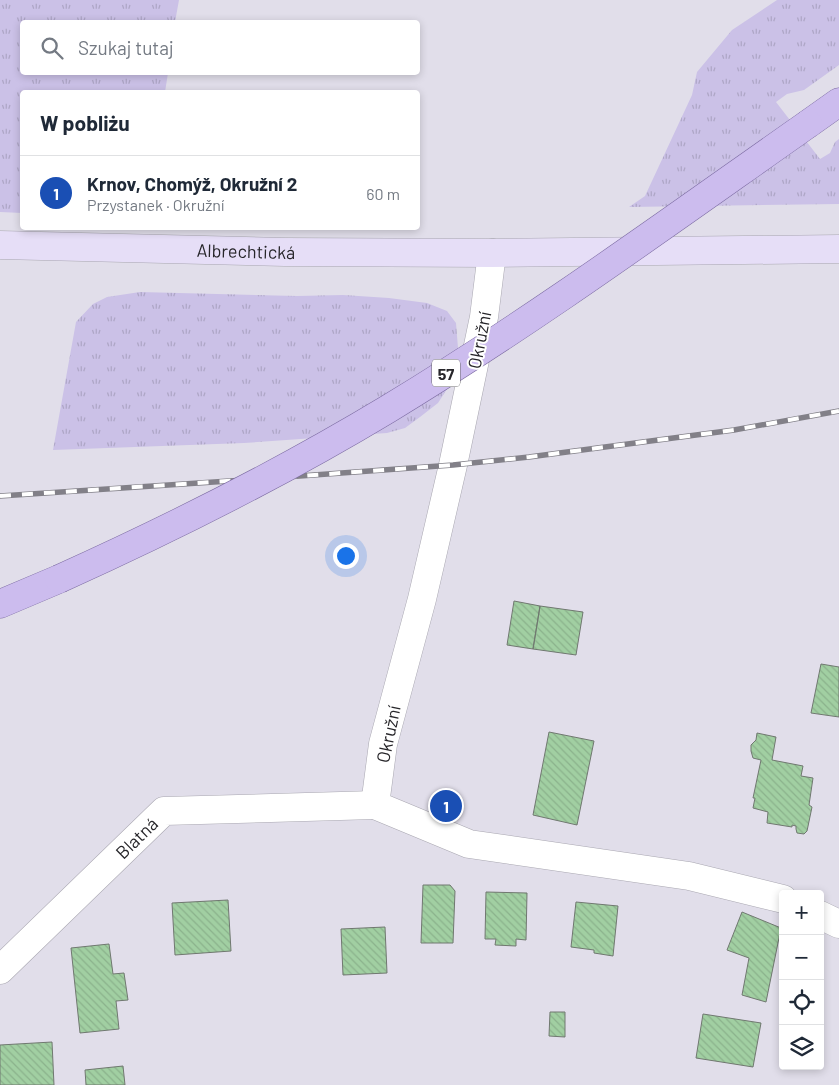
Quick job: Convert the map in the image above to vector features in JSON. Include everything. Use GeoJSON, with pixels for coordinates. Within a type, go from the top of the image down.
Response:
{"type":"FeatureCollection","features":[{"type":"Feature","properties":{"kind":"main road","name":"57"},"geometry":{"type":"LineString","coordinates":[[0,604],[125,549],[222,502],[281,471],[387,410],[617,259],[839,102]]}},
{"type":"Feature","properties":{"kind":"main road","name":"Albrechtická"},"geometry":{"type":"LineString","coordinates":[[0,245],[285,252],[492,253],[839,250]]}},
{"type":"Feature","properties":{"kind":"street","name":"Okružní"},"geometry":{"type":"LineString","coordinates":[[375,805],[383,744],[422,599],[459,437],[484,317],[492,253]]}},
{"type":"Feature","properties":{"kind":"street"},"geometry":{"type":"LineString","coordinates":[[375,805],[469,844],[689,876],[779,898]]}},
{"type":"Feature","properties":{"kind":"street","name":"Blatná"},"geometry":{"type":"LineString","coordinates":[[0,970],[164,811],[375,805]]}},
{"type":"Feature","properties":{"kind":"street"},"geometry":{"type":"LineString","coordinates":[[824,917],[839,924]]}},
{"type":"Feature","properties":{"kind":"green space"},"geometry":{"type":"Polygon","coordinates":[[[0,0],[179,0],[175,20],[20,20],[20,75],[168,75],[165,90],[20,90],[20,213],[0,212],[0,0]]]}},
{"type":"Feature","properties":{"kind":"green space"},"geometry":{"type":"Polygon","coordinates":[[[777,0],[839,0],[839,65],[804,90],[787,94],[776,102],[820,159],[830,153],[835,142],[839,139],[839,204],[629,207],[645,196],[692,95],[697,72],[732,30],[777,0]]]}},
{"type":"Feature","properties":{"kind":"green space"},"geometry":{"type":"Polygon","coordinates":[[[140,292],[297,296],[343,295],[427,303],[447,311],[456,323],[458,348],[455,370],[447,389],[438,403],[405,428],[387,433],[244,443],[53,450],[76,322],[93,304],[107,297],[140,292]]]}},
{"type":"Feature","properties":{"kind":"building"},"geometry":{"type":"Polygon","coordinates":[[[514,601],[540,606],[533,649],[507,645],[514,601]]]}},
{"type":"Feature","properties":{"kind":"building"},"geometry":{"type":"Polygon","coordinates":[[[540,606],[583,612],[576,655],[533,649],[540,606]]]}},
{"type":"Feature","properties":{"kind":"building"},"geometry":{"type":"Polygon","coordinates":[[[821,664],[839,667],[839,717],[811,713],[821,664]]]}},
{"type":"Feature","properties":{"kind":"building"},"geometry":{"type":"Polygon","coordinates":[[[549,732],[594,741],[577,825],[533,815],[549,732]]]}},
{"type":"Feature","properties":{"kind":"building"},"geometry":{"type":"Polygon","coordinates":[[[757,733],[776,737],[772,760],[803,766],[801,776],[813,778],[809,805],[812,807],[807,831],[804,834],[797,833],[796,826],[767,823],[768,812],[753,808],[755,798],[753,798],[761,760],[753,758],[751,751],[751,745],[756,740],[757,733]]]}},
{"type":"Feature","properties":{"kind":"building"},"geometry":{"type":"Polygon","coordinates":[[[423,885],[450,885],[455,891],[453,943],[421,943],[423,885]]]}},
{"type":"Feature","properties":{"kind":"building"},"geometry":{"type":"Polygon","coordinates":[[[486,892],[527,893],[526,940],[516,939],[516,946],[495,945],[496,939],[485,939],[486,892]]]}},
{"type":"Feature","properties":{"kind":"building"},"geometry":{"type":"Polygon","coordinates":[[[228,900],[231,951],[175,955],[172,903],[228,900]]]}},
{"type":"Feature","properties":{"kind":"building"},"geometry":{"type":"Polygon","coordinates":[[[576,902],[618,906],[613,956],[594,953],[594,950],[571,947],[576,902]]]}},
{"type":"Feature","properties":{"kind":"building"},"geometry":{"type":"Polygon","coordinates":[[[742,912],[779,927],[779,938],[766,1002],[742,995],[749,958],[727,950],[742,912]]]}},
{"type":"Feature","properties":{"kind":"building"},"geometry":{"type":"Polygon","coordinates":[[[385,927],[387,973],[343,975],[341,929],[385,927]]]}},
{"type":"Feature","properties":{"kind":"building"},"geometry":{"type":"Polygon","coordinates":[[[109,944],[113,974],[124,973],[128,1000],[116,1001],[119,1029],[80,1033],[71,948],[109,944]]]}},
{"type":"Feature","properties":{"kind":"building"},"geometry":{"type":"Polygon","coordinates":[[[550,1012],[565,1012],[565,1037],[549,1036],[550,1012]]]}},
{"type":"Feature","properties":{"kind":"building"},"geometry":{"type":"Polygon","coordinates":[[[703,1014],[761,1023],[753,1067],[696,1058],[703,1014]]]}},
{"type":"Feature","properties":{"kind":"building"},"geometry":{"type":"Polygon","coordinates":[[[52,1042],[54,1085],[0,1085],[0,1045],[52,1042]]]}},
{"type":"Feature","properties":{"kind":"building"},"geometry":{"type":"Polygon","coordinates":[[[123,1066],[125,1085],[86,1085],[85,1070],[123,1066]]]}},
{"type":"Feature","properties":{"kind":"railway"},"geometry":{"type":"LineString","coordinates":[[0,496],[453,465],[734,430],[839,411]]}},
{"type":"Feature","properties":{"kind":"place","name":"Krnov, Chomýž, Okružní 2"},"geometry":{"type":"Point","coordinates":[446,806]}}]}
